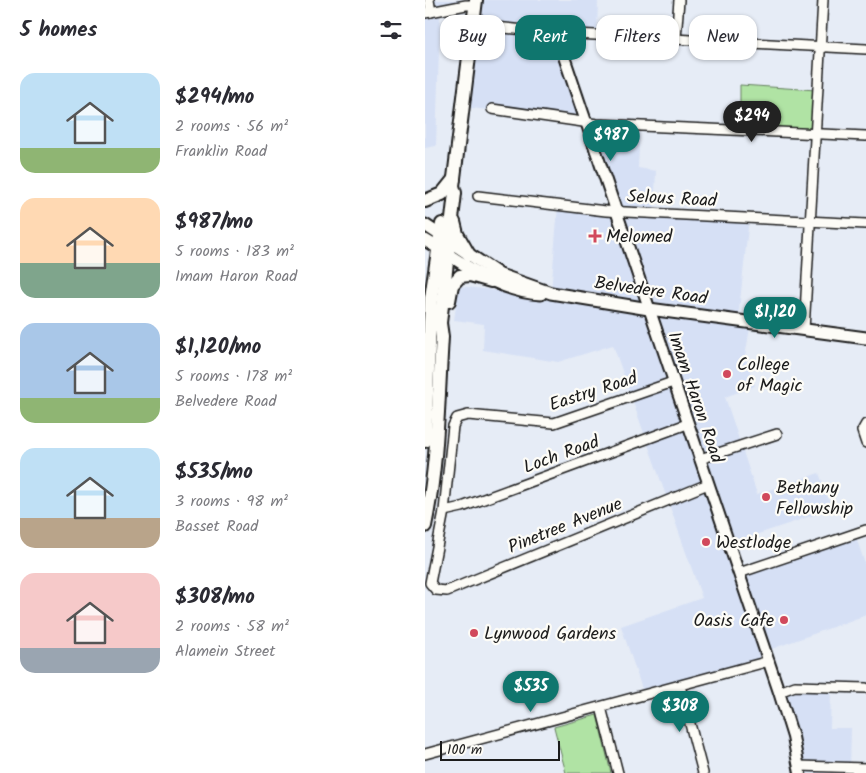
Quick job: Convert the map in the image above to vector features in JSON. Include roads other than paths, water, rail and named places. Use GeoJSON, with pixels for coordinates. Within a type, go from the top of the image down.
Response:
{"type":"FeatureCollection","features":[{"type":"Feature","properties":{"kind":"main road"},"geometry":{"type":"LineString","coordinates":[[442,337],[447,197],[453,182],[468,60]]}},
{"type":"Feature","properties":{"kind":"main road"},"geometry":{"type":"LineString","coordinates":[[425,202],[442,194],[453,182]]}},
{"type":"Feature","properties":{"kind":"main road"},"geometry":{"type":"LineString","coordinates":[[425,440],[430,322],[455,193],[453,182]]}},
{"type":"Feature","properties":{"kind":"main road"},"geometry":{"type":"LineString","coordinates":[[452,207],[457,234],[469,255]]}},
{"type":"Feature","properties":{"kind":"main road"},"geometry":{"type":"LineString","coordinates":[[425,226],[444,245]]}},
{"type":"Feature","properties":{"kind":"main road"},"geometry":{"type":"LineString","coordinates":[[425,240],[444,245]]}},
{"type":"Feature","properties":{"kind":"main road","name":"Belvedere Road"},"geometry":{"type":"LineString","coordinates":[[444,245],[469,255],[505,277],[551,292],[649,309],[866,338]]}},
{"type":"Feature","properties":{"kind":"main road","name":"Belvedere Road"},"geometry":{"type":"LineString","coordinates":[[444,245],[491,281],[528,293],[551,292]]}},
{"type":"Feature","properties":{"kind":"main road"},"geometry":{"type":"LineString","coordinates":[[425,526],[434,466],[442,337],[451,290],[455,280],[465,275],[491,281]]}},
{"type":"Feature","properties":{"kind":"street"},"geometry":{"type":"LineString","coordinates":[[429,0],[428,12],[476,3]]}},
{"type":"Feature","properties":{"kind":"street"},"geometry":{"type":"LineString","coordinates":[[678,15],[679,0]]}},
{"type":"Feature","properties":{"kind":"street"},"geometry":{"type":"LineString","coordinates":[[803,330],[823,0]]}},
{"type":"Feature","properties":{"kind":"street"},"geometry":{"type":"LineString","coordinates":[[679,39],[866,49]]}},
{"type":"Feature","properties":{"kind":"street","name":"Imam Haron Road"},"geometry":{"type":"LineString","coordinates":[[565,60],[769,661],[793,737],[799,770]]}},
{"type":"Feature","properties":{"kind":"street"},"geometry":{"type":"LineString","coordinates":[[491,109],[584,121],[866,136]]}},
{"type":"Feature","properties":{"kind":"street","name":"Selous Road"},"geometry":{"type":"LineString","coordinates":[[477,196],[615,211],[866,224]]}},
{"type":"Feature","properties":{"kind":"street","name":"Eastry Road"},"geometry":{"type":"LineString","coordinates":[[433,588],[430,583],[430,574],[444,511],[453,426],[457,418],[468,415],[554,423],[673,382]]}},
{"type":"Feature","properties":{"kind":"street","name":"Loch Road"},"geometry":{"type":"LineString","coordinates":[[444,511],[462,507],[687,424]]}},
{"type":"Feature","properties":{"kind":"street"},"geometry":{"type":"LineString","coordinates":[[866,424],[863,431],[866,443]]}},
{"type":"Feature","properties":{"kind":"street"},"geometry":{"type":"LineString","coordinates":[[700,459],[777,434]]}},
{"type":"Feature","properties":{"kind":"street","name":"Pinetree Avenue"},"geometry":{"type":"LineString","coordinates":[[433,588],[440,592],[447,591],[708,484]]}},
{"type":"Feature","properties":{"kind":"street"},"geometry":{"type":"LineString","coordinates":[[739,573],[866,530]]}},
{"type":"Feature","properties":{"kind":"street"},"geometry":{"type":"LineString","coordinates":[[425,754],[769,661]]}},
{"type":"Feature","properties":{"kind":"street"},"geometry":{"type":"LineString","coordinates":[[679,686],[703,773]]}},
{"type":"Feature","properties":{"kind":"street"},"geometry":{"type":"LineString","coordinates":[[779,692],[795,686],[866,688]]}},
{"type":"Feature","properties":{"kind":"street"},"geometry":{"type":"LineString","coordinates":[[601,707],[618,773]]}},
{"type":"Feature","properties":{"kind":"street"},"geometry":{"type":"LineString","coordinates":[[799,770],[866,768]]}},
{"type":"Feature","properties":{"kind":"place","name":"Melomed"},"geometry":{"type":"Point","coordinates":[595,236]}},
{"type":"Feature","properties":{"kind":"place","name":"College of Magic"},"geometry":{"type":"Point","coordinates":[727,374]}},
{"type":"Feature","properties":{"kind":"place","name":"Bethany Fellowship"},"geometry":{"type":"Point","coordinates":[766,497]}},
{"type":"Feature","properties":{"kind":"place","name":"Westlodge"},"geometry":{"type":"Point","coordinates":[706,542]}},
{"type":"Feature","properties":{"kind":"place","name":"Oasis Cafe"},"geometry":{"type":"Point","coordinates":[784,620]}},
{"type":"Feature","properties":{"kind":"place","name":"Lynwood Gardens"},"geometry":{"type":"Point","coordinates":[474,633]}}]}
